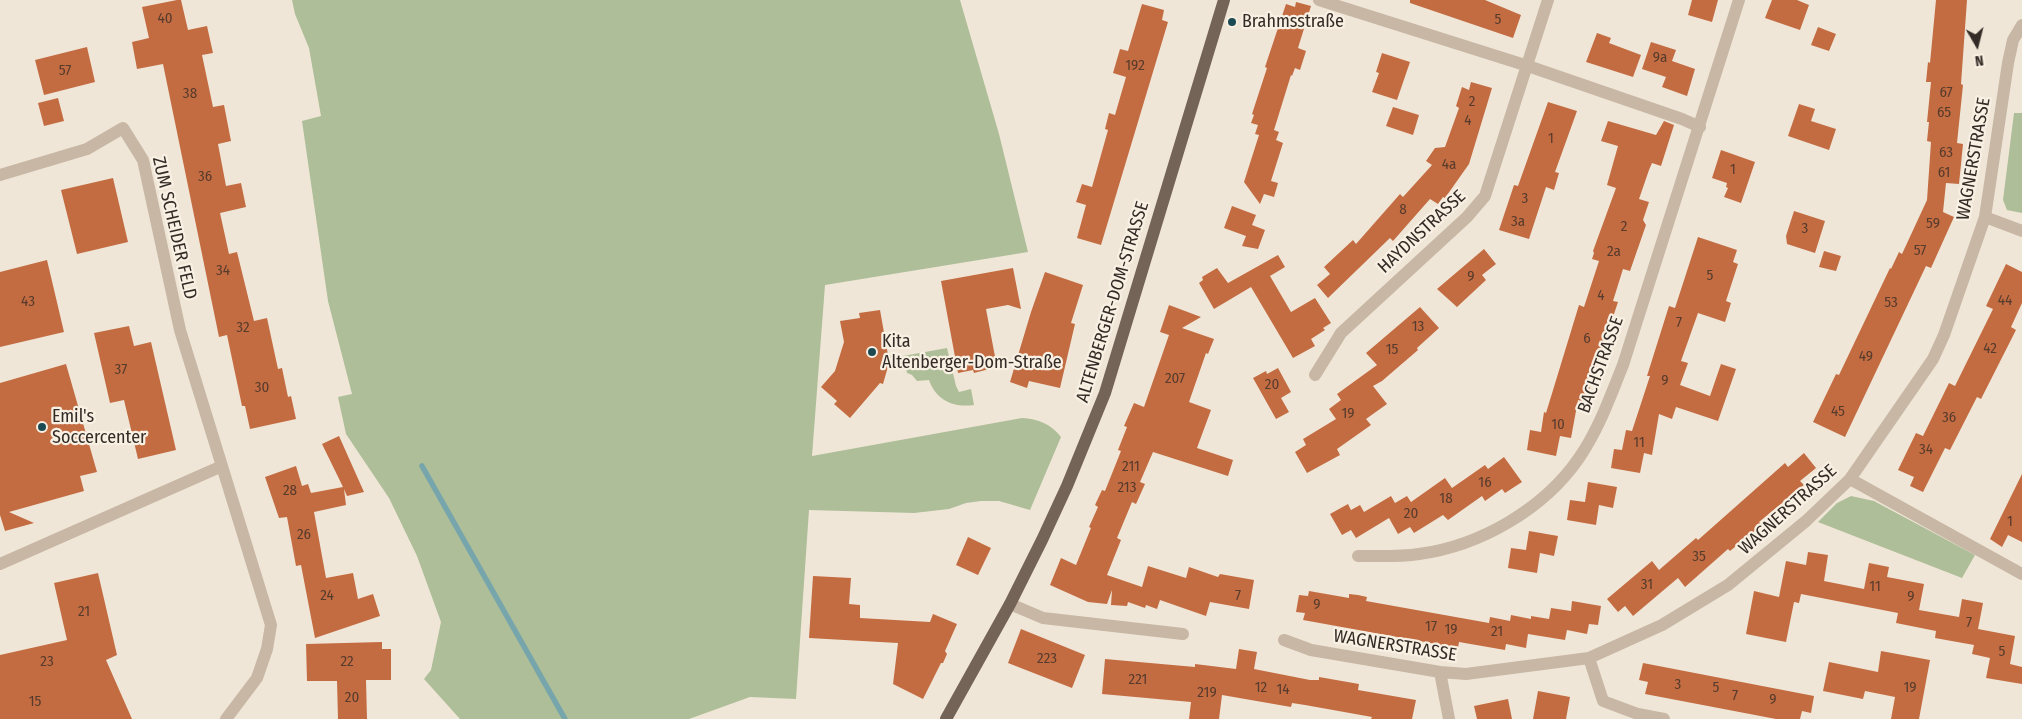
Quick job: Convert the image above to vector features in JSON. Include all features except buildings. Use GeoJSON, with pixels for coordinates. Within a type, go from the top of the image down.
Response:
{"type":"FeatureCollection","features":[{"type":"Feature","properties":{"kind":"main road","name":"ALTENBERGER-DOM-STRASSE"},"geometry":{"type":"LineString","coordinates":[[946,719],[1010,604],[1066,486],[1105,393],[1224,0]]}},
{"type":"Feature","properties":{"kind":"street"},"geometry":{"type":"LineString","coordinates":[[1319,0],[1528,66],[1700,128]]}},
{"type":"Feature","properties":{"kind":"street","name":"HAYDNSTRASSE"},"geometry":{"type":"LineString","coordinates":[[1315,375],[1341,333],[1467,217],[1485,196],[1548,0]]}},
{"type":"Feature","properties":{"kind":"street","name":"BACHSTRASSE"},"geometry":{"type":"LineString","coordinates":[[1358,556],[1421,554],[1455,546],[1491,532],[1518,516],[1548,494],[1578,459],[1603,416],[1623,365],[1637,315],[1700,128],[1739,0]]}},
{"type":"Feature","properties":{"kind":"street","name":"WAGNERSTRASSE"},"geometry":{"type":"LineString","coordinates":[[1284,640],[1311,650],[1440,672],[1466,674],[1589,658],[1662,625],[1728,585],[1806,521],[1850,479],[1933,359],[1944,336],[1984,217],[2010,55],[2013,40],[2022,25]]}},
{"type":"Feature","properties":{"kind":"street","name":"ZUM SCHEIDER FELD"},"geometry":{"type":"LineString","coordinates":[[0,175],[87,149],[123,128],[143,160],[180,330],[271,625],[267,649],[257,678],[226,719]]}},
{"type":"Feature","properties":{"kind":"street"},"geometry":{"type":"LineString","coordinates":[[1984,217],[2022,230]]}},
{"type":"Feature","properties":{"kind":"street"},"geometry":{"type":"LineString","coordinates":[[0,564],[222,466]]}},
{"type":"Feature","properties":{"kind":"street"},"geometry":{"type":"LineString","coordinates":[[1850,479],[2022,574]]}},
{"type":"Feature","properties":{"kind":"street"},"geometry":{"type":"LineString","coordinates":[[1010,604],[1043,618],[1183,634]]}},
{"type":"Feature","properties":{"kind":"street"},"geometry":{"type":"LineString","coordinates":[[1589,658],[1603,700],[1638,714],[1664,719]]}},
{"type":"Feature","properties":{"kind":"street"},"geometry":{"type":"LineString","coordinates":[[1440,672],[1449,719]]}},
{"type":"Feature","properties":{"kind":"green space"},"geometry":{"type":"Polygon","coordinates":[[[292,0],[960,0],[999,134],[1028,252],[825,285],[812,456],[1022,418],[1033,420],[1044,423],[1061,437],[1030,510],[999,501],[981,501],[966,503],[949,509],[914,513],[809,510],[796,699],[750,697],[689,719],[460,719],[424,679],[431,670],[441,622],[417,556],[389,498],[346,434],[338,397],[352,394],[328,301],[302,121],[321,116],[309,48],[295,14],[292,0]]]}},
{"type":"Feature","properties":{"kind":"green space"},"geometry":{"type":"Polygon","coordinates":[[[2014,113],[2022,113],[2022,213],[2007,210],[2003,200],[2014,113]]]}},
{"type":"Feature","properties":{"kind":"green space"},"geometry":{"type":"Polygon","coordinates":[[[947,348],[956,386],[959,392],[971,389],[974,405],[952,404],[936,393],[929,380],[917,381],[912,375],[907,373],[903,356],[947,348]]]}},
{"type":"Feature","properties":{"kind":"green space"},"geometry":{"type":"Polygon","coordinates":[[[1851,496],[1874,501],[1975,555],[1962,578],[1818,522],[1837,503],[1851,496]]]}},
{"type":"Feature","properties":{"kind":"waterway"},"geometry":{"type":"LineString","coordinates":[[422,466],[565,719]]}},
{"type":"Feature","properties":{"kind":"place","name":"Brahmsstraße"},"geometry":{"type":"Point","coordinates":[1232,22]}},
{"type":"Feature","properties":{"kind":"place","name":"Kita Altenberger-Dom-Straße"},"geometry":{"type":"Point","coordinates":[872,352]}},
{"type":"Feature","properties":{"kind":"place","name":"Emil's Soccercenter"},"geometry":{"type":"Point","coordinates":[42,427]}}]}
